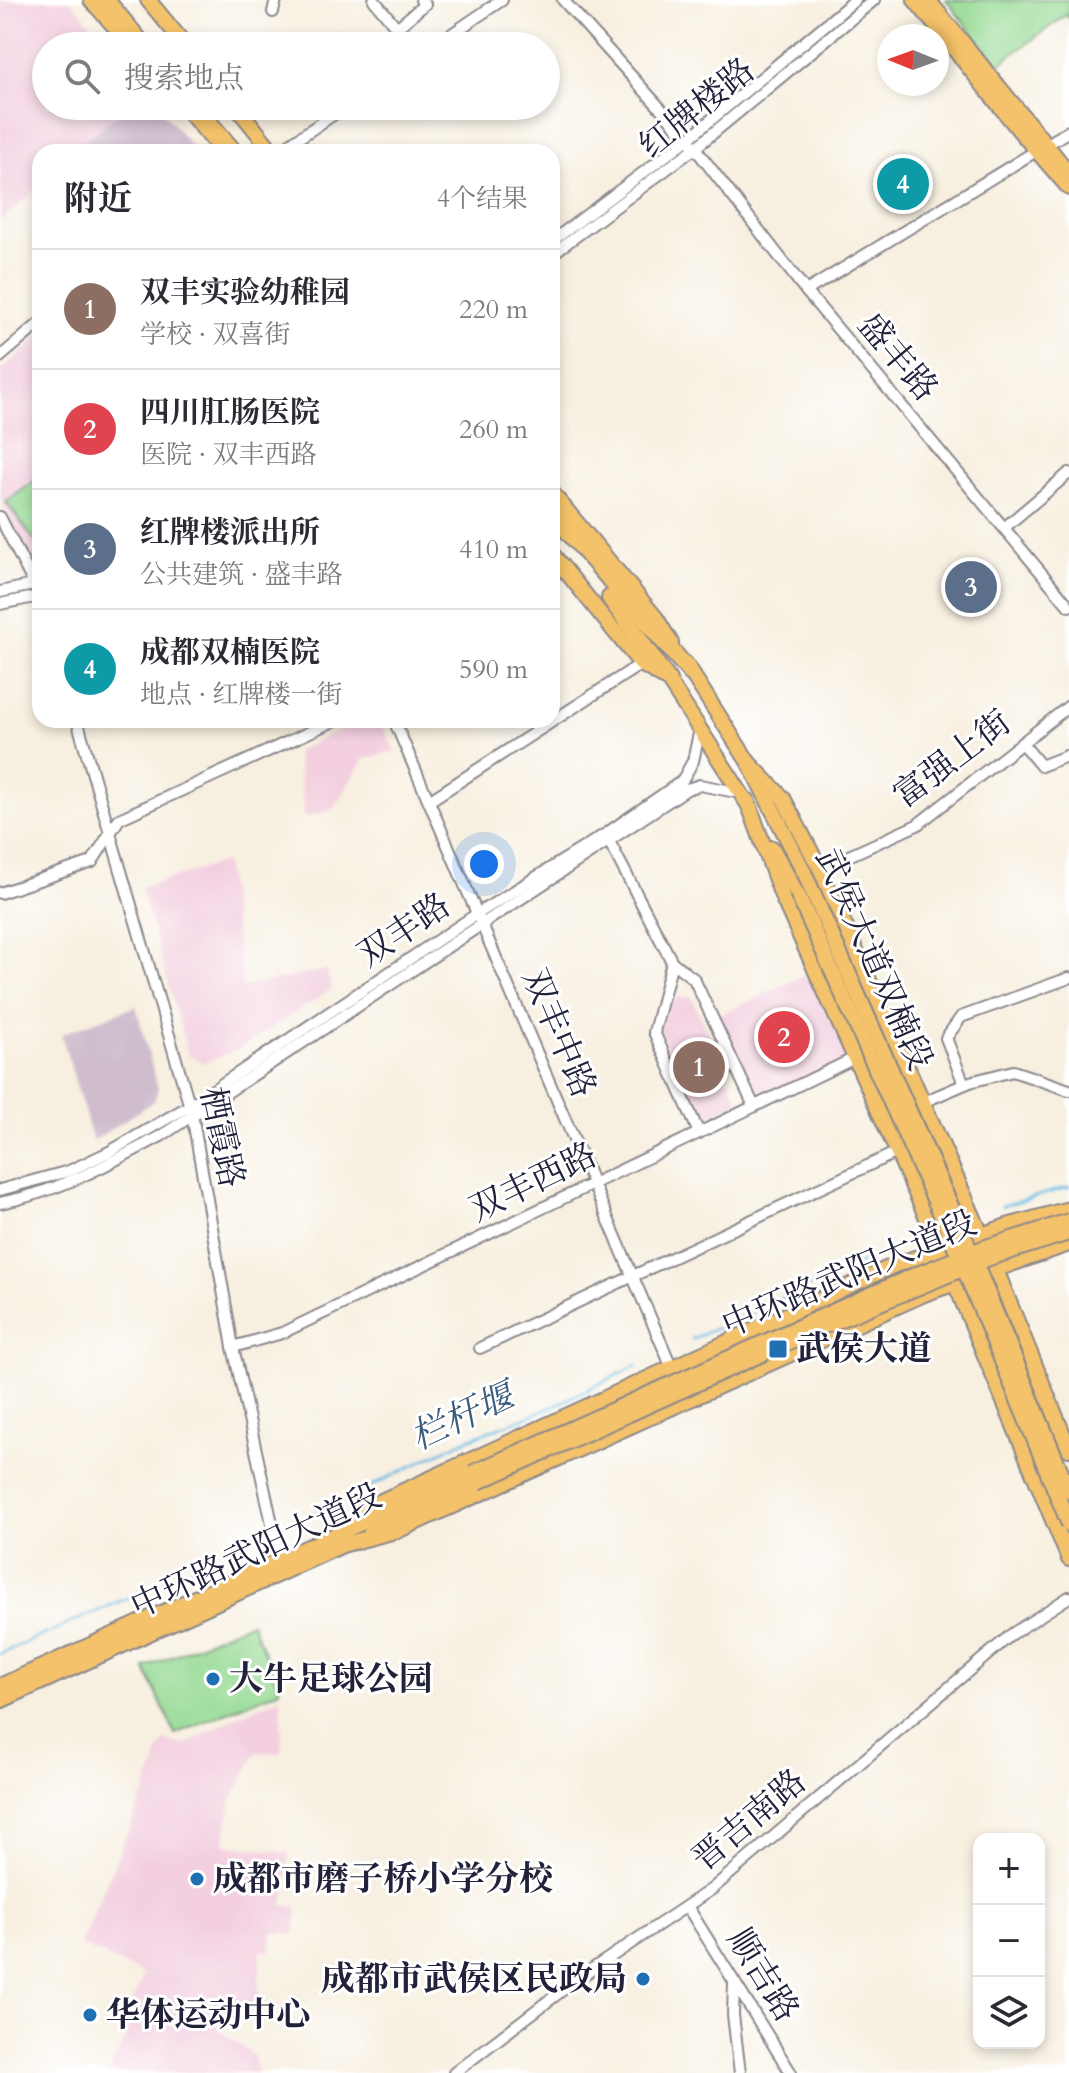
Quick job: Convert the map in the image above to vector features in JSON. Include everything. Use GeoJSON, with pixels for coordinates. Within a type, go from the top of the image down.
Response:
{"type":"FeatureCollection","features":[{"type":"Feature","properties":{"kind":"highway"},"geometry":{"type":"LineString","coordinates":[[106,0],[132,32]]}},
{"type":"Feature","properties":{"kind":"highway"},"geometry":{"type":"LineString","coordinates":[[120,0],[147,32]]}},
{"type":"Feature","properties":{"kind":"highway"},"geometry":{"type":"LineString","coordinates":[[207,120],[227,144]]}},
{"type":"Feature","properties":{"kind":"highway"},"geometry":{"type":"LineString","coordinates":[[221,120],[241,144]]}},
{"type":"Feature","properties":{"kind":"highway"},"geometry":{"type":"LineString","coordinates":[[560,523],[625,608],[668,680]]}},
{"type":"Feature","properties":{"kind":"highway"},"geometry":{"type":"LineString","coordinates":[[560,539],[691,673]]}},
{"type":"Feature","properties":{"kind":"main road"},"geometry":{"type":"LineString","coordinates":[[91,0],[120,32]]}},
{"type":"Feature","properties":{"kind":"main road"},"geometry":{"type":"LineString","coordinates":[[148,0],[174,32]]}},
{"type":"Feature","properties":{"kind":"main road"},"geometry":{"type":"LineString","coordinates":[[915,0],[1042,149],[1069,173]]}},
{"type":"Feature","properties":{"kind":"main road"},"geometry":{"type":"LineString","coordinates":[[928,0],[1069,188]]}},
{"type":"Feature","properties":{"kind":"main road"},"geometry":{"type":"LineString","coordinates":[[196,120],[216,144]]}},
{"type":"Feature","properties":{"kind":"main road"},"geometry":{"type":"LineString","coordinates":[[248,120],[268,144]]}},
{"type":"Feature","properties":{"kind":"main road","name":"武侯大道双楠段"},"geometry":{"type":"LineString","coordinates":[[560,503],[656,618],[749,763],[804,872],[965,1238],[1069,1491]]}},
{"type":"Feature","properties":{"kind":"main road","name":"武侯大道双楠段"},"geometry":{"type":"LineString","coordinates":[[560,564],[641,664],[668,680],[744,797],[797,893],[951,1237],[1069,1524]]}},
{"type":"Feature","properties":{"kind":"main road"},"geometry":{"type":"LineString","coordinates":[[749,763],[783,798],[820,869],[982,1235],[1069,1449]]}},
{"type":"Feature","properties":{"kind":"main road"},"geometry":{"type":"LineString","coordinates":[[744,797],[782,896],[941,1249],[1069,1559]]}},
{"type":"Feature","properties":{"kind":"main road"},"geometry":{"type":"LineString","coordinates":[[340,1538],[375,1504],[895,1265],[1069,1209]]}},
{"type":"Feature","properties":{"kind":"main road","name":"中环路武阳大道段"},"geometry":{"type":"LineString","coordinates":[[0,1701],[340,1538],[915,1275],[983,1248],[1069,1221]]}},
{"type":"Feature","properties":{"kind":"main road","name":"中环路武阳大道段"},"geometry":{"type":"LineString","coordinates":[[475,1477],[989,1258],[1069,1233]]}},
{"type":"Feature","properties":{"kind":"main road"},"geometry":{"type":"LineString","coordinates":[[340,1538],[399,1530],[911,1300],[1069,1244]]}},
{"type":"Feature","properties":{"kind":"main road","name":"中环路武阳大道段"},"geometry":{"type":"LineString","coordinates":[[0,1686],[282,1566]]}},
{"type":"Feature","properties":{"kind":"street"},"geometry":{"type":"LineString","coordinates":[[273,12],[276,0]]}},
{"type":"Feature","properties":{"kind":"street"},"geometry":{"type":"LineString","coordinates":[[374,0],[397,28],[425,4],[421,0]]}},
{"type":"Feature","properties":{"kind":"street"},"geometry":{"type":"LineString","coordinates":[[455,32],[502,0]]}},
{"type":"Feature","properties":{"kind":"street","name":"盛丰路"},"geometry":{"type":"LineString","coordinates":[[563,0],[692,144],[806,291],[1069,606]]}},
{"type":"Feature","properties":{"kind":"street","name":"红牌楼路"},"geometry":{"type":"LineString","coordinates":[[560,235],[692,144],[855,0]]}},
{"type":"Feature","properties":{"kind":"street","name":"红牌楼路"},"geometry":{"type":"LineString","coordinates":[[560,248],[874,0]]}},
{"type":"Feature","properties":{"kind":"street"},"geometry":{"type":"LineString","coordinates":[[287,144],[324,120]]}},
{"type":"Feature","properties":{"kind":"street"},"geometry":{"type":"LineString","coordinates":[[806,291],[1069,131]]}},
{"type":"Feature","properties":{"kind":"street"},"geometry":{"type":"LineString","coordinates":[[0,357],[32,330]]}},
{"type":"Feature","properties":{"kind":"street"},"geometry":{"type":"LineString","coordinates":[[1004,528],[1069,473]]}},
{"type":"Feature","properties":{"kind":"street"},"geometry":{"type":"LineString","coordinates":[[0,517],[32,579]]}},
{"type":"Feature","properties":{"kind":"street"},"geometry":{"type":"LineString","coordinates":[[0,592],[32,593]]}},
{"type":"Feature","properties":{"kind":"street"},"geometry":{"type":"LineString","coordinates":[[0,604],[32,595]]}},
{"type":"Feature","properties":{"kind":"street"},"geometry":{"type":"LineString","coordinates":[[560,716],[641,664]]}},
{"type":"Feature","properties":{"kind":"street","name":"富强上街"},"geometry":{"type":"LineString","coordinates":[[820,869],[917,825],[1069,706]]}},
{"type":"Feature","properties":{"kind":"street","name":"双丰路"},"geometry":{"type":"LineString","coordinates":[[191,1110],[480,920],[682,781],[693,761],[700,727]]}},
{"type":"Feature","properties":{"kind":"street","name":"栖霞路"},"geometry":{"type":"LineString","coordinates":[[79,728],[191,1110],[233,1347],[282,1566]]}},
{"type":"Feature","properties":{"kind":"street"},"geometry":{"type":"LineString","coordinates":[[0,893],[92,862],[119,819],[318,728]]}},
{"type":"Feature","properties":{"kind":"street","name":"双丰中路"},"geometry":{"type":"LineString","coordinates":[[397,728],[672,1368]]}},
{"type":"Feature","properties":{"kind":"street"},"geometry":{"type":"LineString","coordinates":[[429,801],[542,728]]}},
{"type":"Feature","properties":{"kind":"street"},"geometry":{"type":"LineString","coordinates":[[1022,743],[1041,766],[1069,755]]}},
{"type":"Feature","properties":{"kind":"street","name":"双丰路"},"geometry":{"type":"LineString","coordinates":[[480,920],[610,843],[687,789],[700,785],[744,797]]}},
{"type":"Feature","properties":{"kind":"street"},"geometry":{"type":"LineString","coordinates":[[610,843],[672,962],[694,979],[754,1106]]}},
{"type":"Feature","properties":{"kind":"street"},"geometry":{"type":"LineString","coordinates":[[672,962],[654,1032],[699,1133]]}},
{"type":"Feature","properties":{"kind":"street"},"geometry":{"type":"LineString","coordinates":[[964,1084],[946,1038],[961,1017],[1069,978]]}},
{"type":"Feature","properties":{"kind":"street","name":"双丰西路"},"geometry":{"type":"LineString","coordinates":[[233,1347],[282,1333],[855,1058]]}},
{"type":"Feature","properties":{"kind":"street"},"geometry":{"type":"LineString","coordinates":[[923,1102],[964,1084],[1013,1071],[1069,1090]]}},
{"type":"Feature","properties":{"kind":"street"},"geometry":{"type":"LineString","coordinates":[[0,1190],[69,1171],[191,1110]]}},
{"type":"Feature","properties":{"kind":"street"},"geometry":{"type":"LineString","coordinates":[[0,1203],[41,1195],[79,1179],[161,1136],[191,1110]]}},
{"type":"Feature","properties":{"kind":"street"},"geometry":{"type":"LineString","coordinates":[[480,1348],[897,1152]]}},
{"type":"Feature","properties":{"kind":"street","name":"晋吉南路"},"geometry":{"type":"LineString","coordinates":[[454,2073],[573,1982],[712,1889],[1012,1634],[1069,1597]]}},
{"type":"Feature","properties":{"kind":"street","name":"顺吉路"},"geometry":{"type":"LineString","coordinates":[[687,1906],[791,2073]]}},
{"type":"Feature","properties":{"kind":"street"},"geometry":{"type":"LineString","coordinates":[[734,1982],[733,2015],[740,2073]]}},
{"type":"Feature","properties":{"kind":"shaded area"},"geometry":{"type":"Polygon","coordinates":[[[0,0],[70,0],[97,32],[32,32],[32,120],[111,120],[81,144],[32,144],[32,193],[0,221],[0,0]]]}},
{"type":"Feature","properties":{"kind":"shaded area"},"geometry":{"type":"Polygon","coordinates":[[[111,120],[170,120],[189,144],[81,144],[111,120]]]}},
{"type":"Feature","properties":{"kind":"shaded area"},"geometry":{"type":"Polygon","coordinates":[[[32,343],[32,558],[28,556],[0,497],[0,371],[32,343]]]}},
{"type":"Feature","properties":{"kind":"shaded area"},"geometry":{"type":"Polygon","coordinates":[[[343,728],[384,728],[395,751],[364,759],[333,809],[305,818],[296,751],[343,728]]]}},
{"type":"Feature","properties":{"kind":"shaded area"},"geometry":{"type":"Polygon","coordinates":[[[225,862],[243,987],[327,970],[332,989],[239,1049],[203,1063],[188,1054],[141,888],[225,862]]]}},
{"type":"Feature","properties":{"kind":"shaded area"},"geometry":{"type":"Polygon","coordinates":[[[810,973],[849,1060],[759,1101],[719,1015],[810,973]]]}},
{"type":"Feature","properties":{"kind":"shaded area"},"geometry":{"type":"Polygon","coordinates":[[[678,997],[691,997],[739,1102],[705,1119],[697,1119],[661,1032],[668,1008],[678,997]]]}},
{"type":"Feature","properties":{"kind":"shaded area"},"geometry":{"type":"Polygon","coordinates":[[[136,1006],[158,1089],[154,1101],[93,1141],[61,1034],[136,1006]]]}},
{"type":"Feature","properties":{"kind":"shaded area","name":"成都市磨子桥小学分校"},"geometry":{"type":"Polygon","coordinates":[[[281,1697],[282,1753],[257,1752],[232,1800],[224,1844],[290,1853],[283,1905],[298,1907],[295,1934],[272,1932],[270,1951],[261,1951],[258,2007],[217,2028],[254,2056],[258,2073],[109,2073],[130,2026],[123,2023],[144,1974],[80,1945],[157,1762],[156,1757],[164,1740],[185,1745],[281,1697]]]}},
{"type":"Feature","properties":{"kind":"green space"},"geometry":{"type":"Polygon","coordinates":[[[946,0],[1069,0],[1069,18],[1066,15],[998,65],[946,0]]]}},
{"type":"Feature","properties":{"kind":"green space"},"geometry":{"type":"Polygon","coordinates":[[[32,483],[32,537],[6,502],[32,483]]]}},
{"type":"Feature","properties":{"kind":"green space","name":"大牛足球公园"},"geometry":{"type":"Polygon","coordinates":[[[251,1622],[280,1690],[175,1734],[145,1668],[251,1622]]]}},
{"type":"Feature","properties":{"kind":"waterway","name":"栏杆堰"},"geometry":{"type":"LineString","coordinates":[[1002,1206],[1069,1187]]}},
{"type":"Feature","properties":{"kind":"waterway","name":"栏杆堰"},"geometry":{"type":"LineString","coordinates":[[692,1339],[888,1251]]}},
{"type":"Feature","properties":{"kind":"waterway","name":"栏杆堰"},"geometry":{"type":"LineString","coordinates":[[310,1516],[463,1441],[545,1410],[636,1366]]}},
{"type":"Feature","properties":{"kind":"waterway","name":"栏杆堰"},"geometry":{"type":"LineString","coordinates":[[0,1654],[223,1556]]}},
{"type":"Feature","properties":{"kind":"place","name":"成都双楠医院"},"geometry":{"type":"Point","coordinates":[903,184]}},
{"type":"Feature","properties":{"kind":"place","name":"红牌楼派出所"},"geometry":{"type":"Point","coordinates":[971,587]}},
{"type":"Feature","properties":{"kind":"place","name":"四川肛肠医院"},"geometry":{"type":"Point","coordinates":[784,1037]}},
{"type":"Feature","properties":{"kind":"place","name":"双丰实验幼稚园"},"geometry":{"type":"Point","coordinates":[699,1067]}},
{"type":"Feature","properties":{"kind":"place","name":"武侯大道"},"geometry":{"type":"Point","coordinates":[778,1349]}},
{"type":"Feature","properties":{"kind":"place","name":"大牛足球公园"},"geometry":{"type":"Point","coordinates":[213,1679]}},
{"type":"Feature","properties":{"kind":"place","name":"成都市磨子桥小学分校"},"geometry":{"type":"Point","coordinates":[197,1879]}},
{"type":"Feature","properties":{"kind":"place","name":"成都市武侯区民政局"},"geometry":{"type":"Point","coordinates":[643,1979]}},
{"type":"Feature","properties":{"kind":"place","name":"华体运动中心"},"geometry":{"type":"Point","coordinates":[90,2015]}}]}
